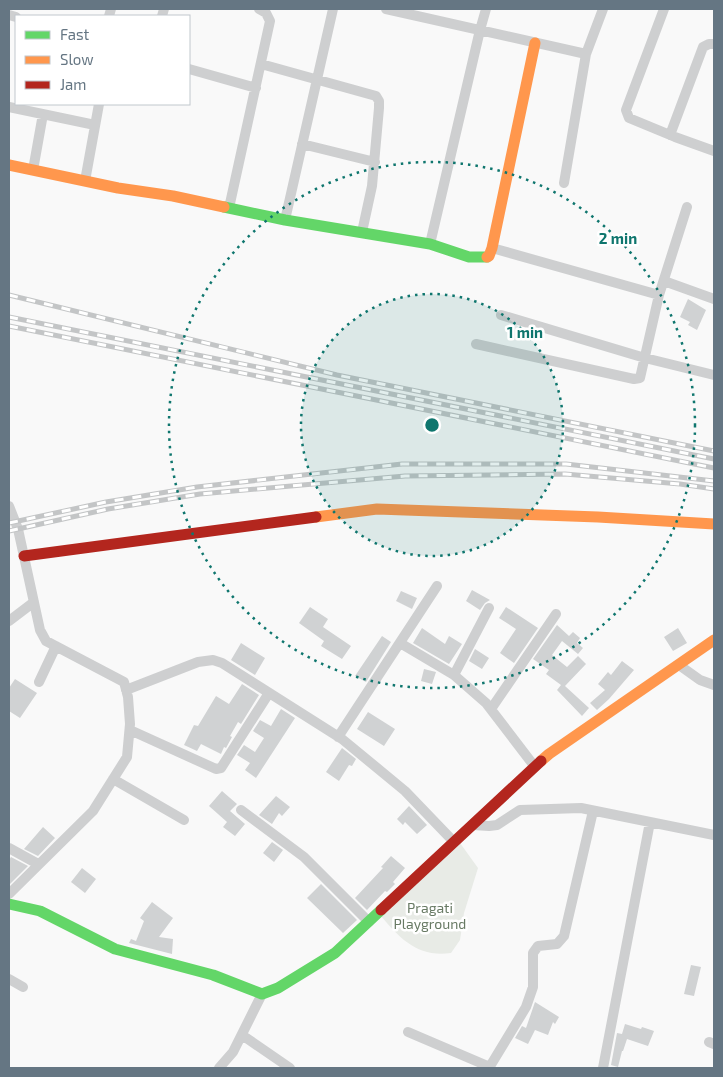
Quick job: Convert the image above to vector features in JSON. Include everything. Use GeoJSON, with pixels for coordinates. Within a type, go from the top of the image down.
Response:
{"type":"FeatureCollection","features":[{"type":"Feature","properties":{"kind":"street"},"geometry":{"type":"LineString","coordinates":[[229,208],[270,21],[266,13],[259,9]]}},
{"type":"Feature","properties":{"kind":"street"},"geometry":{"type":"LineString","coordinates":[[285,220],[334,9]]}},
{"type":"Feature","properties":{"kind":"street"},"geometry":{"type":"LineString","coordinates":[[386,9],[410,11],[480,30],[586,54]]}},
{"type":"Feature","properties":{"kind":"street"},"geometry":{"type":"LineString","coordinates":[[430,244],[486,9]]}},
{"type":"Feature","properties":{"kind":"street"},"geometry":{"type":"LineString","coordinates":[[564,183],[586,54],[603,9]]}},
{"type":"Feature","properties":{"kind":"street"},"geometry":{"type":"LineString","coordinates":[[664,9],[626,110],[629,118],[714,151]]}},
{"type":"Feature","properties":{"kind":"street"},"geometry":{"type":"LineString","coordinates":[[9,165],[285,220],[430,244],[469,257],[482,258],[489,256],[492,248],[535,43]]}},
{"type":"Feature","properties":{"kind":"street"},"geometry":{"type":"LineString","coordinates":[[670,135],[703,47],[714,44]]}},
{"type":"Feature","properties":{"kind":"street"},"geometry":{"type":"LineString","coordinates":[[261,64],[376,96],[379,101],[379,108],[375,162],[362,232]]}},
{"type":"Feature","properties":{"kind":"street"},"geometry":{"type":"LineString","coordinates":[[190,69],[256,88]]}},
{"type":"Feature","properties":{"kind":"street"},"geometry":{"type":"LineString","coordinates":[[85,181],[99,105]]}},
{"type":"Feature","properties":{"kind":"street"},"geometry":{"type":"LineString","coordinates":[[16,107],[95,125]]}},
{"type":"Feature","properties":{"kind":"street"},"geometry":{"type":"LineString","coordinates":[[33,170],[43,114]]}},
{"type":"Feature","properties":{"kind":"street"},"geometry":{"type":"LineString","coordinates":[[302,144],[375,162]]}},
{"type":"Feature","properties":{"kind":"street"},"geometry":{"type":"LineString","coordinates":[[476,344],[634,380],[640,378],[659,295],[687,206]]}},
{"type":"Feature","properties":{"kind":"street"},"geometry":{"type":"LineString","coordinates":[[492,248],[659,295]]}},
{"type":"Feature","properties":{"kind":"street"},"geometry":{"type":"LineString","coordinates":[[664,281],[714,299]]}},
{"type":"Feature","properties":{"kind":"street"},"geometry":{"type":"LineString","coordinates":[[501,315],[645,358],[714,375]]}},
{"type":"Feature","properties":{"kind":"street"},"geometry":{"type":"LineString","coordinates":[[9,506],[18,529],[40,630],[46,641],[124,682],[128,697],[130,730],[128,756],[93,811],[9,894]]}},
{"type":"Feature","properties":{"kind":"street"},"geometry":{"type":"LineString","coordinates":[[24,556],[377,509],[598,517],[714,524]]}},
{"type":"Feature","properties":{"kind":"street"},"geometry":{"type":"LineString","coordinates":[[338,737],[437,586]]}},
{"type":"Feature","properties":{"kind":"street"},"geometry":{"type":"LineString","coordinates":[[9,621],[34,602]]}},
{"type":"Feature","properties":{"kind":"street"},"geometry":{"type":"LineString","coordinates":[[454,675],[489,608]]}},
{"type":"Feature","properties":{"kind":"street"},"geometry":{"type":"LineString","coordinates":[[491,709],[556,614]]}},
{"type":"Feature","properties":{"kind":"street"},"geometry":{"type":"LineString","coordinates":[[9,904],[40,911],[115,949],[212,975],[262,994],[278,988],[335,953],[549,754],[714,640]]}},
{"type":"Feature","properties":{"kind":"street"},"geometry":{"type":"LineString","coordinates":[[400,643],[454,675],[491,709],[535,767]]}},
{"type":"Feature","properties":{"kind":"street"},"geometry":{"type":"LineString","coordinates":[[39,682],[56,646]]}},
{"type":"Feature","properties":{"kind":"street"},"geometry":{"type":"LineString","coordinates":[[126,690],[198,662],[213,660],[222,663],[359,752],[405,791],[454,842]]}},
{"type":"Feature","properties":{"kind":"street"},"geometry":{"type":"LineString","coordinates":[[679,665],[700,680],[714,685]]}},
{"type":"Feature","properties":{"kind":"street"},"geometry":{"type":"LineString","coordinates":[[130,730],[216,769],[221,768],[269,693]]}},
{"type":"Feature","properties":{"kind":"street"},"geometry":{"type":"LineString","coordinates":[[113,779],[184,820]]}},
{"type":"Feature","properties":{"kind":"street"},"geometry":{"type":"LineString","coordinates":[[473,825],[490,826],[497,824],[520,810],[581,808],[714,835]]}},
{"type":"Feature","properties":{"kind":"street"},"geometry":{"type":"LineString","coordinates":[[241,810],[304,857],[369,922]]}},
{"type":"Feature","properties":{"kind":"street"},"geometry":{"type":"LineString","coordinates":[[408,1032],[490,1068],[526,1007],[533,987],[533,953],[538,946],[557,944],[564,936],[593,811]]}},
{"type":"Feature","properties":{"kind":"street"},"geometry":{"type":"LineString","coordinates":[[603,1068],[650,822]]}},
{"type":"Feature","properties":{"kind":"street"},"geometry":{"type":"LineString","coordinates":[[9,848],[38,864]]}},
{"type":"Feature","properties":{"kind":"street"},"geometry":{"type":"LineString","coordinates":[[9,979],[23,987]]}},
{"type":"Feature","properties":{"kind":"street"},"geometry":{"type":"LineString","coordinates":[[219,1068],[233,1052],[262,994]]}},
{"type":"Feature","properties":{"kind":"street"},"geometry":{"type":"LineString","coordinates":[[242,1035],[290,1068]]}},
{"type":"Feature","properties":{"kind":"green space","name":"Pragati Playground"},"geometry":{"type":"Polygon","coordinates":[[[460,843],[478,868],[464,913],[460,940],[451,953],[429,953],[420,950],[403,939],[381,916],[460,843]]]}},
{"type":"Feature","properties":{"kind":"building"},"geometry":{"type":"Polygon","coordinates":[[[688,299],[706,310],[697,330],[688,325],[690,322],[680,317],[688,299]]]}},
{"type":"Feature","properties":{"kind":"building"},"geometry":{"type":"Polygon","coordinates":[[[472,590],[490,600],[480,610],[466,601],[472,590]]]}},
{"type":"Feature","properties":{"kind":"building"},"geometry":{"type":"Polygon","coordinates":[[[401,591],[417,598],[412,609],[396,601],[401,591]]]}},
{"type":"Feature","properties":{"kind":"building"},"geometry":{"type":"Polygon","coordinates":[[[310,607],[328,619],[323,627],[351,646],[342,659],[321,646],[324,641],[299,623],[310,607]]]}},
{"type":"Feature","properties":{"kind":"building"},"geometry":{"type":"Polygon","coordinates":[[[506,607],[538,628],[514,663],[500,653],[516,629],[499,618],[506,607]]]}},
{"type":"Feature","properties":{"kind":"building"},"geometry":{"type":"Polygon","coordinates":[[[557,625],[569,636],[573,632],[580,638],[577,643],[583,648],[578,654],[562,641],[552,655],[567,667],[578,656],[586,664],[565,686],[589,708],[582,716],[557,690],[561,685],[546,674],[549,670],[533,659],[557,625]]]}},
{"type":"Feature","properties":{"kind":"building"},"geometry":{"type":"Polygon","coordinates":[[[422,628],[445,644],[449,636],[462,644],[449,664],[413,643],[422,628]]]}},
{"type":"Feature","properties":{"kind":"building"},"geometry":{"type":"Polygon","coordinates":[[[678,628],[687,643],[673,651],[664,637],[678,628]]]}},
{"type":"Feature","properties":{"kind":"building"},"geometry":{"type":"Polygon","coordinates":[[[382,636],[391,642],[366,682],[355,676],[382,636]]]}},
{"type":"Feature","properties":{"kind":"building"},"geometry":{"type":"Polygon","coordinates":[[[241,643],[265,658],[255,675],[231,660],[241,643]]]}},
{"type":"Feature","properties":{"kind":"building"},"geometry":{"type":"Polygon","coordinates":[[[475,649],[489,658],[482,669],[469,661],[475,649]]]}},
{"type":"Feature","properties":{"kind":"building"},"geometry":{"type":"Polygon","coordinates":[[[622,661],[634,670],[597,710],[590,703],[605,690],[598,684],[608,672],[611,675],[622,661]]]}},
{"type":"Feature","properties":{"kind":"building"},"geometry":{"type":"Polygon","coordinates":[[[424,669],[436,672],[432,684],[421,681],[424,669]]]}},
{"type":"Feature","properties":{"kind":"building"},"geometry":{"type":"Polygon","coordinates":[[[15,679],[37,693],[20,718],[9,711],[9,688],[15,679]]]}},
{"type":"Feature","properties":{"kind":"building"},"geometry":{"type":"Polygon","coordinates":[[[242,684],[259,695],[241,724],[238,722],[230,736],[232,737],[221,754],[201,744],[197,751],[184,745],[194,725],[198,726],[216,696],[229,704],[242,684]]]}},
{"type":"Feature","properties":{"kind":"building"},"geometry":{"type":"Polygon","coordinates":[[[281,709],[295,718],[256,778],[245,770],[250,763],[237,755],[244,745],[255,752],[264,738],[253,731],[260,720],[271,726],[281,709]]]}},
{"type":"Feature","properties":{"kind":"building"},"geometry":{"type":"Polygon","coordinates":[[[368,712],[395,729],[384,746],[357,729],[368,712]]]}},
{"type":"Feature","properties":{"kind":"building"},"geometry":{"type":"Polygon","coordinates":[[[342,748],[356,759],[352,766],[349,765],[339,781],[326,772],[342,748]]]}},
{"type":"Feature","properties":{"kind":"building"},"geometry":{"type":"Polygon","coordinates":[[[222,791],[237,804],[230,811],[245,824],[235,836],[223,827],[227,822],[209,806],[222,791]]]}},
{"type":"Feature","properties":{"kind":"building"},"geometry":{"type":"Polygon","coordinates":[[[276,796],[290,807],[282,816],[279,813],[272,824],[259,815],[276,796]]]}},
{"type":"Feature","properties":{"kind":"building"},"geometry":{"type":"Polygon","coordinates":[[[409,806],[427,825],[417,834],[405,822],[403,825],[397,819],[409,806]]]}},
{"type":"Feature","properties":{"kind":"building"},"geometry":{"type":"Polygon","coordinates":[[[43,827],[55,838],[38,856],[24,849],[43,827]]]}},
{"type":"Feature","properties":{"kind":"building"},"geometry":{"type":"Polygon","coordinates":[[[272,842],[283,850],[274,862],[263,853],[272,842]]]}},
{"type":"Feature","properties":{"kind":"building"},"geometry":{"type":"Polygon","coordinates":[[[391,856],[405,868],[393,882],[395,884],[387,892],[385,891],[367,910],[355,898],[383,868],[381,867],[391,856]]]}},
{"type":"Feature","properties":{"kind":"building"},"geometry":{"type":"Polygon","coordinates":[[[11,857],[28,866],[9,885],[9,860],[11,857]]]}},
{"type":"Feature","properties":{"kind":"building"},"geometry":{"type":"Polygon","coordinates":[[[82,868],[96,879],[85,893],[71,882],[82,868]]]}},
{"type":"Feature","properties":{"kind":"building"},"geometry":{"type":"Polygon","coordinates":[[[321,884],[357,920],[343,933],[307,898],[321,884]]]}},
{"type":"Feature","properties":{"kind":"building"},"geometry":{"type":"Polygon","coordinates":[[[152,902],[173,918],[159,937],[173,939],[172,954],[129,943],[131,939],[136,941],[144,921],[140,918],[152,902]]]}},
{"type":"Feature","properties":{"kind":"building"},"geometry":{"type":"Polygon","coordinates":[[[691,965],[701,967],[694,996],[684,994],[691,965]]]}},
{"type":"Feature","properties":{"kind":"building"},"geometry":{"type":"Polygon","coordinates":[[[535,1002],[559,1017],[555,1024],[553,1022],[548,1035],[535,1030],[528,1044],[515,1038],[522,1026],[526,1028],[535,1002]]]}},
{"type":"Feature","properties":{"kind":"building"},"geometry":{"type":"Polygon","coordinates":[[[625,1024],[654,1031],[648,1046],[627,1039],[618,1067],[611,1065],[617,1033],[622,1034],[625,1024]]]}},
{"type":"Feature","properties":{"kind":"railway"},"geometry":{"type":"LineString","coordinates":[[9,295],[337,375],[714,451]]}},
{"type":"Feature","properties":{"kind":"railway"},"geometry":{"type":"LineString","coordinates":[[9,317],[714,459]]}},
{"type":"Feature","properties":{"kind":"railway"},"geometry":{"type":"LineString","coordinates":[[9,326],[714,468]]}},
{"type":"Feature","properties":{"kind":"railway"},"geometry":{"type":"LineString","coordinates":[[9,523],[106,502],[197,487],[402,464],[566,464],[714,481]]}},
{"type":"Feature","properties":{"kind":"railway"},"geometry":{"type":"LineString","coordinates":[[9,531],[108,509],[200,494],[405,476],[565,474],[680,484],[714,489]]}},
{"type":"Feature","properties":{"kind":"traffic: fast"},"geometry":{"type":"LineString","coordinates":[[224,207],[285,220],[430,244],[469,257],[487,257]]}},
{"type":"Feature","properties":{"kind":"traffic: fast"},"geometry":{"type":"LineString","coordinates":[[9,904],[40,911],[115,949],[213,975],[262,994],[278,988],[335,953],[381,910]]}},
{"type":"Feature","properties":{"kind":"traffic: slow"},"geometry":{"type":"LineString","coordinates":[[487,257],[492,248],[535,43]]}},
{"type":"Feature","properties":{"kind":"traffic: slow"},"geometry":{"type":"LineString","coordinates":[[9,165],[118,188],[173,196],[224,207]]}},
{"type":"Feature","properties":{"kind":"traffic: slow"},"geometry":{"type":"LineString","coordinates":[[316,517],[377,509],[598,517],[714,524]]}},
{"type":"Feature","properties":{"kind":"traffic: slow"},"geometry":{"type":"LineString","coordinates":[[541,761],[714,640]]}},
{"type":"Feature","properties":{"kind":"traffic: jam"},"geometry":{"type":"LineString","coordinates":[[24,556],[316,517]]}},
{"type":"Feature","properties":{"kind":"traffic: jam"},"geometry":{"type":"LineString","coordinates":[[381,910],[541,761]]}}]}
